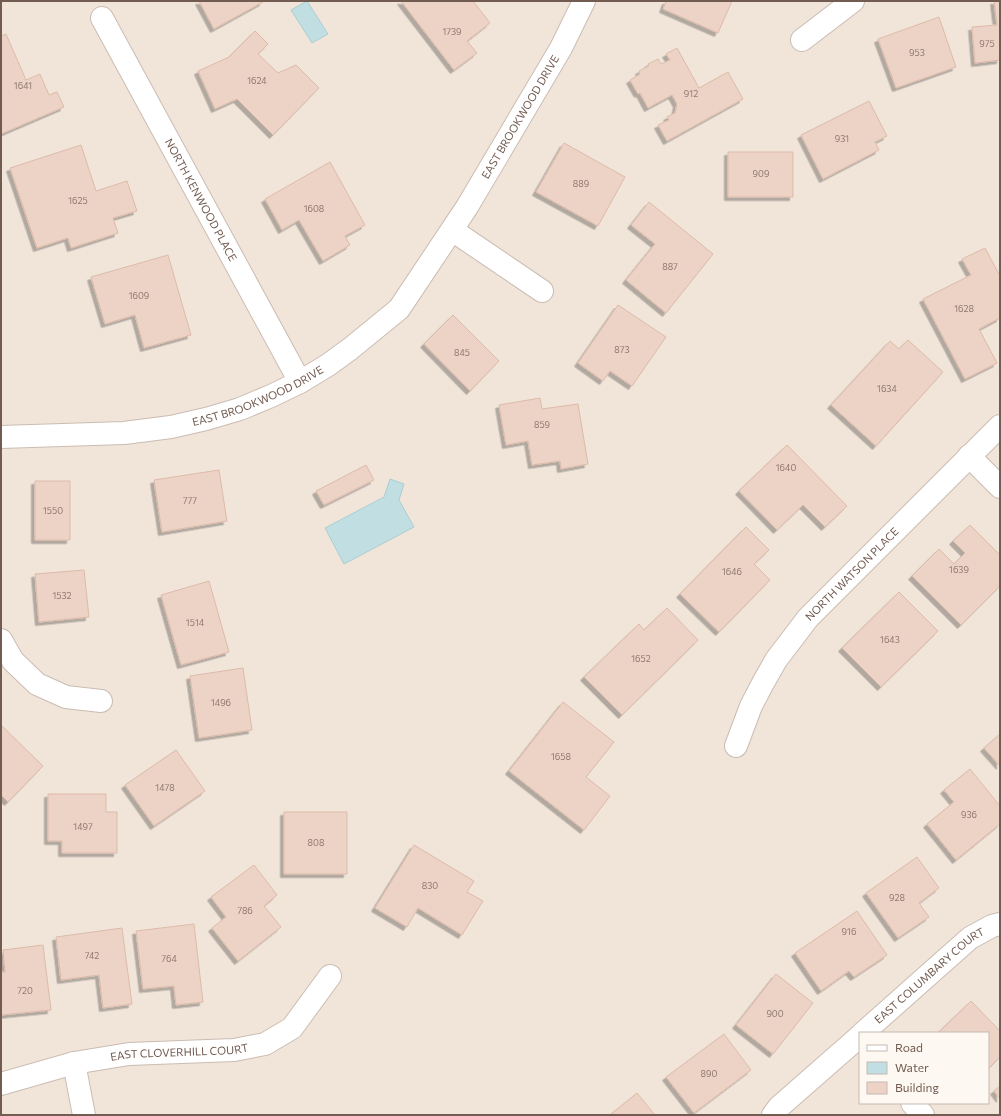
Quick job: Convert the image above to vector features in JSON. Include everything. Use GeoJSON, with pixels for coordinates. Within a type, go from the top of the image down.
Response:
{"type":"FeatureCollection","features":[{"type":"Feature","properties":{"kind":"street","name":"EAST BROOKWOOD DRIVE"},"geometry":{"type":"LineString","coordinates":[[1,437],[124,433],[171,427],[206,419],[272,396],[300,382],[328,365],[350,349],[399,308],[452,230],[561,48],[584,1]]}},
{"type":"Feature","properties":{"kind":"street"},"geometry":{"type":"LineString","coordinates":[[802,40],[853,1]]}},
{"type":"Feature","properties":{"kind":"street","name":"NORTH KENWOOD PLACE"},"geometry":{"type":"LineString","coordinates":[[102,18],[300,382]]}},
{"type":"Feature","properties":{"kind":"street"},"geometry":{"type":"LineString","coordinates":[[452,230],[542,291]]}},
{"type":"Feature","properties":{"kind":"street","name":"NORTH WATSON PLACE"},"geometry":{"type":"LineString","coordinates":[[736,746],[751,706],[763,682],[776,660],[808,618],[1000,426]]}},
{"type":"Feature","properties":{"kind":"street"},"geometry":{"type":"LineString","coordinates":[[969,456],[1000,487]]}},
{"type":"Feature","properties":{"kind":"street"},"geometry":{"type":"LineString","coordinates":[[1,640],[13,661],[37,684],[66,697],[101,701]]}},
{"type":"Feature","properties":{"kind":"street","name":"EAST COLUMBARY COURT"},"geometry":{"type":"LineString","coordinates":[[867,1032],[970,938],[992,926],[1000,924]]}},
{"type":"Feature","properties":{"kind":"street","name":"EAST CLOVERHILL COURT"},"geometry":{"type":"LineString","coordinates":[[1,1084],[74,1063],[129,1054],[234,1050],[265,1044],[292,1028],[330,976]]}},
{"type":"Feature","properties":{"kind":"street","name":"EAST COLUMBARY COURT"},"geometry":{"type":"LineString","coordinates":[[773,1115],[779,1107],[859,1039]]}},
{"type":"Feature","properties":{"kind":"street"},"geometry":{"type":"LineString","coordinates":[[74,1063],[84,1115]]}},
{"type":"Feature","properties":{"kind":"street"},"geometry":{"type":"LineString","coordinates":[[913,1104],[923,1115]]}},
{"type":"Feature","properties":{"kind":"shaded area"},"geometry":{"type":"Polygon","coordinates":[[[1,1],[1000,1],[1000,1115],[1,1115],[1,1]]]}},
{"type":"Feature","properties":{"kind":"water"},"geometry":{"type":"Polygon","coordinates":[[[307,1],[328,34],[312,43],[291,10],[307,1]]]}},
{"type":"Feature","properties":{"kind":"water"},"geometry":{"type":"Polygon","coordinates":[[[390,479],[404,484],[399,500],[414,527],[344,564],[325,528],[384,497],[390,479]]]}},
{"type":"Feature","properties":{"kind":"building"},"geometry":{"type":"Polygon","coordinates":[[[199,1],[263,1],[263,2],[214,29],[199,1]]]}},
{"type":"Feature","properties":{"kind":"building"},"geometry":{"type":"Polygon","coordinates":[[[401,1],[473,1],[490,23],[467,41],[477,53],[454,70],[401,1]]]}},
{"type":"Feature","properties":{"kind":"building"},"geometry":{"type":"Polygon","coordinates":[[[666,1],[732,1],[718,33],[663,9],[666,1]]]}},
{"type":"Feature","properties":{"kind":"building"},"geometry":{"type":"Polygon","coordinates":[[[994,1],[1000,1],[1000,60],[975,63],[972,27],[997,25],[994,1]]]}},
{"type":"Feature","properties":{"kind":"building"},"geometry":{"type":"Polygon","coordinates":[[[939,17],[956,67],[896,88],[878,39],[939,17]]]}},
{"type":"Feature","properties":{"kind":"building"},"geometry":{"type":"Polygon","coordinates":[[[255,31],[268,44],[258,54],[278,73],[296,65],[319,88],[273,135],[237,99],[215,109],[198,71],[229,57],[255,31]]]}},
{"type":"Feature","properties":{"kind":"building"},"geometry":{"type":"Polygon","coordinates":[[[6,34],[26,80],[40,74],[49,95],[57,92],[64,107],[1,134],[1,36],[6,34]]]}},
{"type":"Feature","properties":{"kind":"building"},"geometry":{"type":"Polygon","coordinates":[[[677,48],[699,88],[728,72],[743,99],[667,141],[658,125],[669,120],[667,117],[675,113],[677,104],[672,95],[648,108],[640,93],[638,94],[630,80],[640,74],[639,71],[649,66],[648,64],[658,59],[661,64],[670,60],[666,54],[677,48]]]}},
{"type":"Feature","properties":{"kind":"building"},"geometry":{"type":"Polygon","coordinates":[[[869,101],[887,136],[875,142],[879,150],[823,179],[801,135],[869,101]]]}},
{"type":"Feature","properties":{"kind":"building"},"geometry":{"type":"Polygon","coordinates":[[[564,143],[625,177],[598,226],[536,192],[564,143]]]}},
{"type":"Feature","properties":{"kind":"building"},"geometry":{"type":"Polygon","coordinates":[[[81,145],[96,191],[127,181],[137,211],[113,218],[118,233],[71,248],[68,238],[37,248],[10,168],[81,145]]]}},
{"type":"Feature","properties":{"kind":"building"},"geometry":{"type":"Polygon","coordinates":[[[728,152],[793,152],[793,197],[728,197],[728,152]]]}},
{"type":"Feature","properties":{"kind":"building"},"geometry":{"type":"Polygon","coordinates":[[[330,162],[365,225],[345,236],[350,245],[323,261],[299,220],[282,230],[265,199],[330,162]]]}},
{"type":"Feature","properties":{"kind":"building"},"geometry":{"type":"Polygon","coordinates":[[[649,202],[713,254],[666,313],[626,280],[655,244],[631,225],[649,202]]]}},
{"type":"Feature","properties":{"kind":"building"},"geometry":{"type":"Polygon","coordinates":[[[985,248],[1000,276],[1000,318],[979,329],[997,363],[965,379],[923,299],[971,275],[962,259],[985,248]]]}},
{"type":"Feature","properties":{"kind":"building"},"geometry":{"type":"Polygon","coordinates":[[[168,255],[191,335],[144,348],[135,315],[105,324],[91,277],[168,255]]]}},
{"type":"Feature","properties":{"kind":"building"},"geometry":{"type":"Polygon","coordinates":[[[618,305],[666,337],[632,386],[610,371],[603,381],[578,363],[618,305]]]}},
{"type":"Feature","properties":{"kind":"building"},"geometry":{"type":"Polygon","coordinates":[[[453,315],[499,361],[470,391],[424,344],[453,315]]]}},
{"type":"Feature","properties":{"kind":"building"},"geometry":{"type":"Polygon","coordinates":[[[908,340],[943,372],[876,446],[831,405],[890,341],[899,349],[908,340]]]}},
{"type":"Feature","properties":{"kind":"building"},"geometry":{"type":"Polygon","coordinates":[[[540,398],[542,409],[578,404],[588,464],[561,469],[560,461],[532,465],[528,441],[506,445],[499,405],[540,398]]]}},
{"type":"Feature","properties":{"kind":"building"},"geometry":{"type":"Polygon","coordinates":[[[787,445],[847,506],[825,527],[803,505],[777,530],[739,491],[787,445]]]}},
{"type":"Feature","properties":{"kind":"building"},"geometry":{"type":"Polygon","coordinates":[[[366,465],[374,480],[324,505],[316,491],[366,465]]]}},
{"type":"Feature","properties":{"kind":"building"},"geometry":{"type":"Polygon","coordinates":[[[219,470],[227,521],[162,532],[154,480],[219,470]]]}},
{"type":"Feature","properties":{"kind":"building"},"geometry":{"type":"Polygon","coordinates":[[[35,481],[70,481],[70,540],[35,540],[35,481]]]}},
{"type":"Feature","properties":{"kind":"building"},"geometry":{"type":"Polygon","coordinates":[[[970,525],[1000,555],[1000,586],[961,625],[912,576],[939,549],[954,564],[965,553],[953,541],[970,525]]]}},
{"type":"Feature","properties":{"kind":"building"},"geometry":{"type":"Polygon","coordinates":[[[746,527],[769,550],[754,564],[770,580],[719,632],[680,594],[746,527]]]}},
{"type":"Feature","properties":{"kind":"building"},"geometry":{"type":"Polygon","coordinates":[[[84,570],[89,617],[39,622],[35,574],[84,570]]]}},
{"type":"Feature","properties":{"kind":"building"},"geometry":{"type":"Polygon","coordinates":[[[209,581],[229,652],[181,665],[161,595],[209,581]]]}},
{"type":"Feature","properties":{"kind":"building"},"geometry":{"type":"Polygon","coordinates":[[[899,592],[938,631],[881,687],[842,648],[899,592]]]}},
{"type":"Feature","properties":{"kind":"building"},"geometry":{"type":"Polygon","coordinates":[[[667,608],[698,640],[622,715],[584,677],[639,624],[644,630],[667,608]]]}},
{"type":"Feature","properties":{"kind":"building"},"geometry":{"type":"Polygon","coordinates":[[[243,668],[252,730],[199,738],[190,676],[243,668]]]}},
{"type":"Feature","properties":{"kind":"building"},"geometry":{"type":"Polygon","coordinates":[[[563,702],[614,742],[586,777],[610,796],[584,830],[509,771],[563,702]]]}},
{"type":"Feature","properties":{"kind":"building"},"geometry":{"type":"Polygon","coordinates":[[[1,725],[43,766],[8,802],[1,795],[1,725]]]}},
{"type":"Feature","properties":{"kind":"building"},"geometry":{"type":"Polygon","coordinates":[[[1000,734],[1000,766],[984,748],[1000,734]]]}},
{"type":"Feature","properties":{"kind":"building"},"geometry":{"type":"Polygon","coordinates":[[[176,750],[205,791],[154,826],[125,785],[176,750]]]}},
{"type":"Feature","properties":{"kind":"building"},"geometry":{"type":"Polygon","coordinates":[[[970,769],[1000,806],[1000,824],[956,860],[927,824],[954,802],[944,790],[970,769]]]}},
{"type":"Feature","properties":{"kind":"building"},"geometry":{"type":"Polygon","coordinates":[[[48,794],[106,794],[106,812],[117,812],[117,853],[62,853],[62,841],[48,841],[48,794]]]}},
{"type":"Feature","properties":{"kind":"building"},"geometry":{"type":"Polygon","coordinates":[[[284,812],[347,812],[347,874],[284,874],[284,812]]]}},
{"type":"Feature","properties":{"kind":"building"},"geometry":{"type":"Polygon","coordinates":[[[414,845],[474,881],[467,892],[483,901],[462,935],[418,908],[407,927],[375,908],[414,845]]]}},
{"type":"Feature","properties":{"kind":"building"},"geometry":{"type":"Polygon","coordinates":[[[917,857],[939,888],[919,903],[929,917],[898,938],[866,893],[917,857]]]}},
{"type":"Feature","properties":{"kind":"building"},"geometry":{"type":"Polygon","coordinates":[[[254,865],[277,895],[264,906],[281,927],[238,961],[212,928],[226,917],[211,897],[254,865]]]}},
{"type":"Feature","properties":{"kind":"building"},"geometry":{"type":"Polygon","coordinates":[[[857,911],[887,955],[854,977],[849,971],[821,991],[795,953],[857,911]]]}},
{"type":"Feature","properties":{"kind":"building"},"geometry":{"type":"Polygon","coordinates":[[[194,924],[203,1002],[176,1005],[174,986],[143,989],[136,931],[194,924]]]}},
{"type":"Feature","properties":{"kind":"building"},"geometry":{"type":"Polygon","coordinates":[[[122,928],[132,1004],[103,1008],[99,975],[61,980],[56,937],[122,928]]]}},
{"type":"Feature","properties":{"kind":"building"},"geometry":{"type":"Polygon","coordinates":[[[43,945],[51,1010],[1,1015],[1,972],[5,972],[3,950],[43,945]]]}},
{"type":"Feature","properties":{"kind":"building"},"geometry":{"type":"Polygon","coordinates":[[[776,974],[813,1003],[773,1054],[736,1025],[776,974]]]}},
{"type":"Feature","properties":{"kind":"building"},"geometry":{"type":"Polygon","coordinates":[[[971,1001],[1000,1031],[1000,1057],[989,1068],[989,1032],[939,1032],[971,1001]]]}},
{"type":"Feature","properties":{"kind":"building"},"geometry":{"type":"Polygon","coordinates":[[[724,1034],[751,1070],[694,1113],[666,1077],[724,1034]]]}},
{"type":"Feature","properties":{"kind":"building"},"geometry":{"type":"Polygon","coordinates":[[[1000,1086],[1000,1099],[994,1091],[1000,1086]]]}},
{"type":"Feature","properties":{"kind":"building"},"geometry":{"type":"Polygon","coordinates":[[[637,1093],[655,1115],[611,1114],[637,1093]]]}}]}
